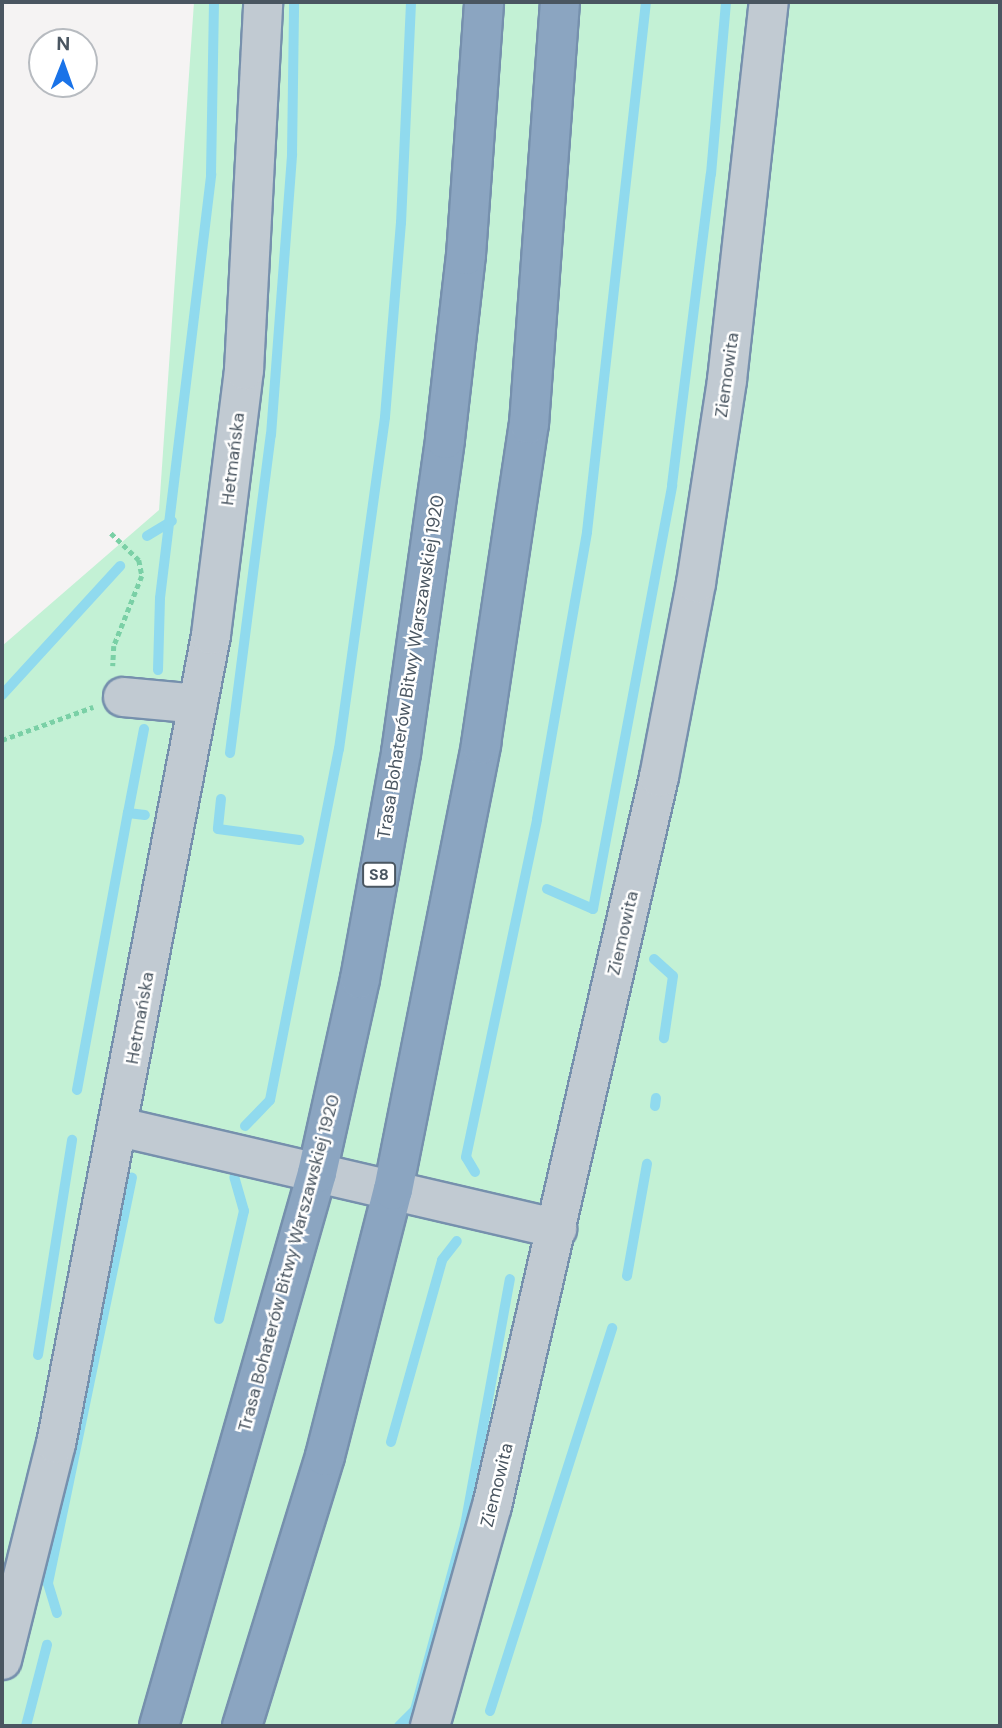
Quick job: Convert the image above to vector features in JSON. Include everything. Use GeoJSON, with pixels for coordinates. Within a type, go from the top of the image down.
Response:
{"type":"FeatureCollection","features":[{"type":"Feature","properties":{"kind":"highway","name":"Trasa Bohaterów Bitwy Warszawskiej 1920"},"geometry":{"type":"LineString","coordinates":[[159,1726],[317,1173],[360,979],[411,684],[466,255],[484,2]]}},
{"type":"Feature","properties":{"kind":"highway"},"geometry":{"type":"LineString","coordinates":[[242,1726],[325,1456],[393,1190],[481,744],[529,425],[560,2]]}},
{"type":"Feature","properties":{"kind":"street","name":"Hetmańska"},"geometry":{"type":"LineString","coordinates":[[2,1660],[56,1444],[120,1127],[198,704],[244,370],[257,181],[263,2]]}},
{"type":"Feature","properties":{"kind":"street","name":"Ziemowita"},"geometry":{"type":"LineString","coordinates":[[430,1726],[492,1506],[659,777],[696,583],[758,127],[769,2]]}},
{"type":"Feature","properties":{"kind":"street"},"geometry":{"type":"LineString","coordinates":[[123,697],[198,704]]}},
{"type":"Feature","properties":{"kind":"street"},"geometry":{"type":"LineString","coordinates":[[120,1127],[557,1229]]}},
{"type":"Feature","properties":{"kind":"path"},"geometry":{"type":"LineString","coordinates":[[2,740],[123,697],[113,671],[114,646],[142,576],[139,560],[111,534]]}},
{"type":"Feature","properties":{"kind":"green space"},"geometry":{"type":"Polygon","coordinates":[[[194,2],[1000,2],[1000,1726],[2,1726],[2,646],[159,510],[194,2]]]}},
{"type":"Feature","properties":{"kind":"waterway"},"geometry":{"type":"LineString","coordinates":[[158,670],[160,598],[211,174],[214,2]]}},
{"type":"Feature","properties":{"kind":"waterway"},"geometry":{"type":"LineString","coordinates":[[230,753],[271,435],[292,154],[294,2]]}},
{"type":"Feature","properties":{"kind":"waterway"},"geometry":{"type":"LineString","coordinates":[[245,1126],[270,1100],[339,749],[385,417],[401,223],[411,2]]}},
{"type":"Feature","properties":{"kind":"waterway"},"geometry":{"type":"LineString","coordinates":[[475,1172],[466,1157],[537,819],[587,532],[646,2]]}},
{"type":"Feature","properties":{"kind":"waterway"},"geometry":{"type":"LineString","coordinates":[[547,889],[593,909],[672,485],[711,174],[726,2]]}},
{"type":"Feature","properties":{"kind":"waterway"},"geometry":{"type":"LineString","coordinates":[[147,536],[172,521]]}},
{"type":"Feature","properties":{"kind":"waterway"},"geometry":{"type":"LineString","coordinates":[[2,695],[120,566]]}},
{"type":"Feature","properties":{"kind":"waterway"},"geometry":{"type":"LineString","coordinates":[[144,729],[128,813],[145,815]]}},
{"type":"Feature","properties":{"kind":"waterway"},"geometry":{"type":"LineString","coordinates":[[221,799],[218,829],[299,840]]}},
{"type":"Feature","properties":{"kind":"waterway"},"geometry":{"type":"LineString","coordinates":[[77,1090],[128,813]]}},
{"type":"Feature","properties":{"kind":"waterway"},"geometry":{"type":"LineString","coordinates":[[654,959],[673,976],[664,1038]]}},
{"type":"Feature","properties":{"kind":"waterway"},"geometry":{"type":"LineString","coordinates":[[655,1106],[656,1098]]}},
{"type":"Feature","properties":{"kind":"waterway"},"geometry":{"type":"LineString","coordinates":[[38,1355],[72,1140]]}},
{"type":"Feature","properties":{"kind":"waterway"},"geometry":{"type":"LineString","coordinates":[[627,1276],[647,1164]]}},
{"type":"Feature","properties":{"kind":"waterway"},"geometry":{"type":"LineString","coordinates":[[219,1319],[244,1211],[234,1177]]}},
{"type":"Feature","properties":{"kind":"waterway"},"geometry":{"type":"LineString","coordinates":[[57,1613],[48,1583],[132,1178]]}},
{"type":"Feature","properties":{"kind":"waterway"},"geometry":{"type":"LineString","coordinates":[[391,1442],[442,1260],[457,1241]]}},
{"type":"Feature","properties":{"kind":"waterway"},"geometry":{"type":"LineString","coordinates":[[399,1726],[415,1710],[465,1526],[510,1279]]}},
{"type":"Feature","properties":{"kind":"waterway"},"geometry":{"type":"LineString","coordinates":[[490,1711],[612,1328]]}},
{"type":"Feature","properties":{"kind":"waterway"},"geometry":{"type":"LineString","coordinates":[[26,1726],[47,1645]]}}]}
